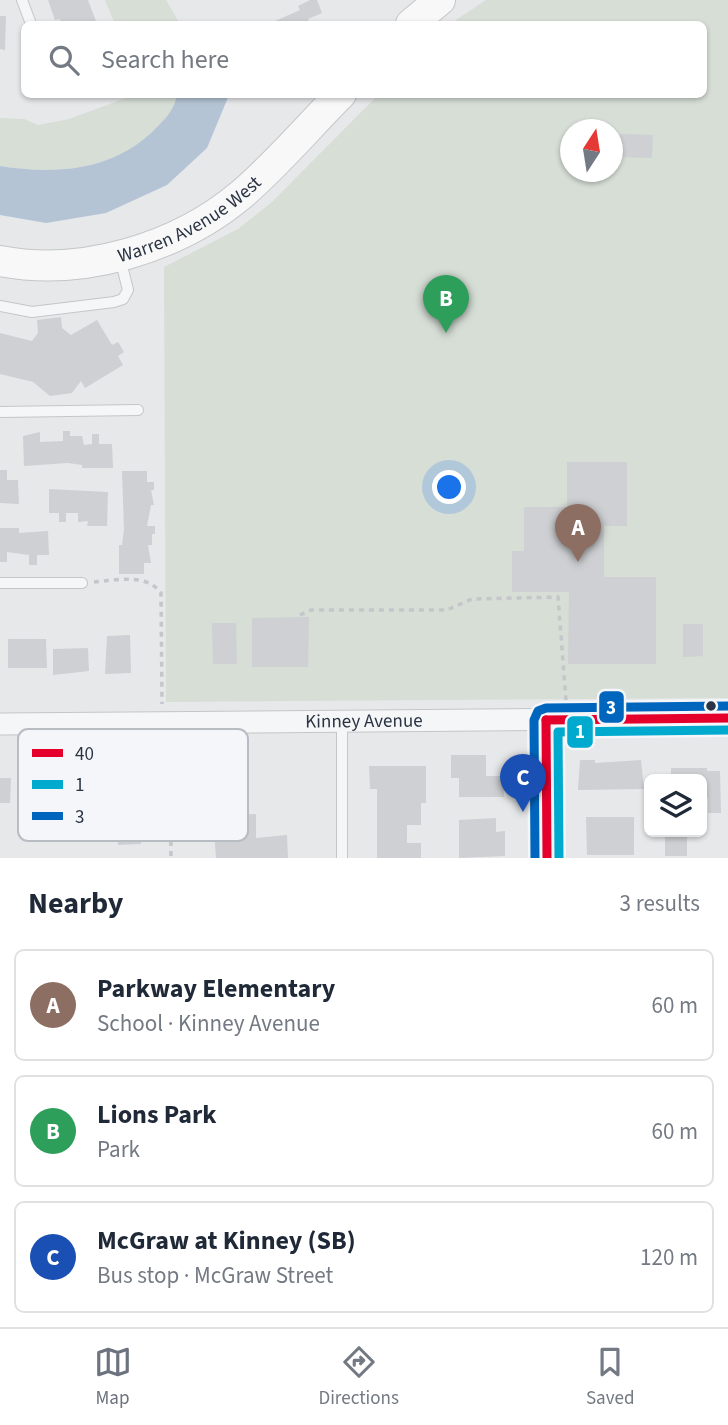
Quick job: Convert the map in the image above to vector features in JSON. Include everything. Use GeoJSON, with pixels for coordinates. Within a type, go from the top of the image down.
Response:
{"type":"FeatureCollection","features":[{"type":"Feature","properties":{"kind":"street"},"geometry":{"type":"LineString","coordinates":[[415,21],[440,0]]}},
{"type":"Feature","properties":{"kind":"street","name":"Warren Avenue West"},"geometry":{"type":"LineString","coordinates":[[0,261],[52,267],[120,255],[175,234],[214,214],[242,193],[337,98]]}},
{"type":"Feature","properties":{"kind":"street","name":"Kinney Avenue"},"geometry":{"type":"LineString","coordinates":[[0,724],[728,718]]}},
{"type":"Feature","properties":{"kind":"street"},"geometry":{"type":"LineString","coordinates":[[547,858],[557,720]]}},
{"type":"Feature","properties":{"kind":"lane"},"geometry":{"type":"LineString","coordinates":[[22,0],[30,21]]}},
{"type":"Feature","properties":{"kind":"lane"},"geometry":{"type":"LineString","coordinates":[[0,306],[32,312],[123,299],[128,290],[120,255]]}},
{"type":"Feature","properties":{"kind":"lane"},"geometry":{"type":"LineString","coordinates":[[0,412],[138,410]]}},
{"type":"Feature","properties":{"kind":"lane"},"geometry":{"type":"LineString","coordinates":[[0,583],[82,583]]}},
{"type":"Feature","properties":{"kind":"lane"},"geometry":{"type":"LineString","coordinates":[[341,722],[342,858]]}},
{"type":"Feature","properties":{"kind":"path"},"geometry":{"type":"LineString","coordinates":[[82,583],[128,579],[156,586],[161,593],[162,704]]}},
{"type":"Feature","properties":{"kind":"path"},"geometry":{"type":"LineString","coordinates":[[300,615],[311,610],[447,610],[472,598],[558,597],[557,720]]}},
{"type":"Feature","properties":{"kind":"shaded area"},"geometry":{"type":"Polygon","coordinates":[[[105,0],[166,0],[178,21],[114,21],[105,0]]]}},
{"type":"Feature","properties":{"kind":"shaded area"},"geometry":{"type":"Polygon","coordinates":[[[486,0],[728,0],[728,698],[166,702],[164,267],[238,229],[272,202],[375,98],[707,98],[707,21],[454,21],[486,0]]]}},
{"type":"Feature","properties":{"kind":"shaded area"},"geometry":{"type":"Polygon","coordinates":[[[126,98],[176,98],[168,115],[141,141],[105,161],[43,170],[0,166],[0,118],[24,119],[38,125],[69,119],[126,98]]]}},
{"type":"Feature","properties":{"kind":"water"},"geometry":{"type":"Polygon","coordinates":[[[176,98],[228,98],[207,148],[167,185],[106,213],[46,223],[0,215],[0,166],[64,169],[105,161],[141,141],[168,115],[176,98]]]}},
{"type":"Feature","properties":{"kind":"building"},"geometry":{"type":"Polygon","coordinates":[[[48,0],[88,0],[96,21],[60,19],[55,20],[48,0]]]}},
{"type":"Feature","properties":{"kind":"building"},"geometry":{"type":"Polygon","coordinates":[[[310,0],[317,0],[322,13],[308,19],[309,21],[275,21],[300,10],[298,6],[310,0]]]}},
{"type":"Feature","properties":{"kind":"building"},"geometry":{"type":"Polygon","coordinates":[[[0,16],[6,16],[5,50],[0,49],[0,16]]]}},
{"type":"Feature","properties":{"kind":"building"},"geometry":{"type":"Polygon","coordinates":[[[623,134],[653,135],[652,158],[623,157],[623,134]]]}},
{"type":"Feature","properties":{"kind":"building"},"geometry":{"type":"Polygon","coordinates":[[[61,317],[62,328],[71,335],[97,320],[112,345],[118,342],[124,352],[118,356],[123,365],[85,388],[81,381],[72,393],[50,396],[33,382],[0,374],[0,333],[32,341],[38,333],[37,320],[61,317]]]}},
{"type":"Feature","properties":{"kind":"building"},"geometry":{"type":"Polygon","coordinates":[[[63,431],[70,431],[70,436],[82,436],[84,445],[92,444],[92,434],[99,434],[99,444],[112,444],[113,468],[82,468],[82,465],[68,463],[24,466],[23,436],[40,432],[40,442],[63,441],[63,431]]]}},
{"type":"Feature","properties":{"kind":"building"},"geometry":{"type":"Polygon","coordinates":[[[567,462],[627,462],[627,526],[604,526],[604,577],[656,577],[656,664],[568,664],[569,592],[512,592],[512,551],[524,551],[524,507],[567,507],[567,462]]]}},
{"type":"Feature","properties":{"kind":"building"},"geometry":{"type":"Polygon","coordinates":[[[0,470],[7,470],[7,480],[18,480],[19,504],[0,503],[0,470]]]}},
{"type":"Feature","properties":{"kind":"building"},"geometry":{"type":"Polygon","coordinates":[[[122,471],[147,471],[147,482],[154,482],[154,490],[151,490],[154,505],[151,505],[147,526],[155,526],[155,534],[152,534],[152,545],[148,545],[151,563],[144,563],[144,574],[119,574],[119,545],[122,545],[124,530],[122,471]]]}},
{"type":"Feature","properties":{"kind":"building"},"geometry":{"type":"Polygon","coordinates":[[[49,489],[108,492],[107,526],[87,526],[88,521],[78,522],[78,513],[66,513],[66,522],[59,522],[59,513],[49,513],[49,489]]]}},
{"type":"Feature","properties":{"kind":"building"},"geometry":{"type":"Polygon","coordinates":[[[0,528],[19,528],[19,533],[48,531],[49,555],[37,555],[37,565],[29,565],[29,555],[7,552],[7,562],[0,562],[0,528]]]}},
{"type":"Feature","properties":{"kind":"building"},"geometry":{"type":"Polygon","coordinates":[[[309,617],[308,667],[252,667],[252,618],[309,617]]]}},
{"type":"Feature","properties":{"kind":"building"},"geometry":{"type":"Polygon","coordinates":[[[212,623],[236,623],[237,664],[213,664],[212,623]]]}},
{"type":"Feature","properties":{"kind":"building"},"geometry":{"type":"Polygon","coordinates":[[[683,624],[703,624],[703,656],[683,657],[683,624]]]}},
{"type":"Feature","properties":{"kind":"building"},"geometry":{"type":"Polygon","coordinates":[[[130,635],[131,673],[105,674],[107,636],[130,635]]]}},
{"type":"Feature","properties":{"kind":"building"},"geometry":{"type":"Polygon","coordinates":[[[8,639],[46,639],[47,668],[8,668],[8,639]]]}},
{"type":"Feature","properties":{"kind":"building"},"geometry":{"type":"Polygon","coordinates":[[[88,648],[89,671],[53,675],[53,649],[88,648]]]}},
{"type":"Feature","properties":{"kind":"building"},"geometry":{"type":"Polygon","coordinates":[[[451,755],[486,755],[486,776],[503,776],[504,797],[459,797],[459,778],[451,778],[451,755]]]}},
{"type":"Feature","properties":{"kind":"building"},"geometry":{"type":"Polygon","coordinates":[[[580,760],[595,760],[595,763],[641,760],[644,789],[578,790],[580,760]]]}},
{"type":"Feature","properties":{"kind":"building"},"geometry":{"type":"Polygon","coordinates":[[[369,766],[426,766],[426,803],[421,803],[421,825],[407,825],[407,843],[421,843],[421,858],[377,858],[377,789],[370,789],[369,766]]]}},
{"type":"Feature","properties":{"kind":"building"},"geometry":{"type":"Polygon","coordinates":[[[671,768],[707,768],[707,771],[720,771],[721,813],[708,813],[707,774],[671,774],[671,768]]]}},
{"type":"Feature","properties":{"kind":"building"},"geometry":{"type":"Polygon","coordinates":[[[0,778],[11,778],[10,803],[0,803],[0,778]]]}},
{"type":"Feature","properties":{"kind":"building"},"geometry":{"type":"Polygon","coordinates":[[[248,814],[256,814],[256,838],[287,835],[288,858],[216,858],[215,841],[248,841],[248,814]]]}},
{"type":"Feature","properties":{"kind":"building"},"geometry":{"type":"Polygon","coordinates":[[[586,817],[634,817],[634,855],[587,855],[586,817]]]}},
{"type":"Feature","properties":{"kind":"building"},"geometry":{"type":"Polygon","coordinates":[[[496,818],[496,832],[505,831],[505,856],[459,858],[459,820],[496,818]]]}},
{"type":"Feature","properties":{"kind":"building"},"geometry":{"type":"Polygon","coordinates":[[[665,837],[687,837],[687,856],[665,856],[665,837]]]}},
{"type":"Feature","properties":{"kind":"building"},"geometry":{"type":"Polygon","coordinates":[[[118,841],[141,841],[141,844],[118,845],[118,841]]]}},
{"type":"Feature","properties":{"kind":"transit line","name":"3"},"geometry":{"type":"LineString","coordinates":[[535,858],[534,720],[538,711],[546,708],[728,706]]}},
{"type":"Feature","properties":{"kind":"transit line","name":"40"},"geometry":{"type":"LineString","coordinates":[[546,720],[728,718]]}},
{"type":"Feature","properties":{"kind":"transit line","name":"40"},"geometry":{"type":"LineString","coordinates":[[546,720],[547,858]]}},
{"type":"Feature","properties":{"kind":"transit line","name":"1"},"geometry":{"type":"LineString","coordinates":[[559,858],[558,732],[728,730]]}},
{"type":"Feature","properties":{"kind":"place","name":"Lions Park"},"geometry":{"type":"Point","coordinates":[446,333]}},
{"type":"Feature","properties":{"kind":"place","name":"Parkway Elementary"},"geometry":{"type":"Point","coordinates":[578,562]}},
{"type":"Feature","properties":{"kind":"place","name":"McGraw at Kinney (SB)"},"geometry":{"type":"Point","coordinates":[523,812]}}]}
